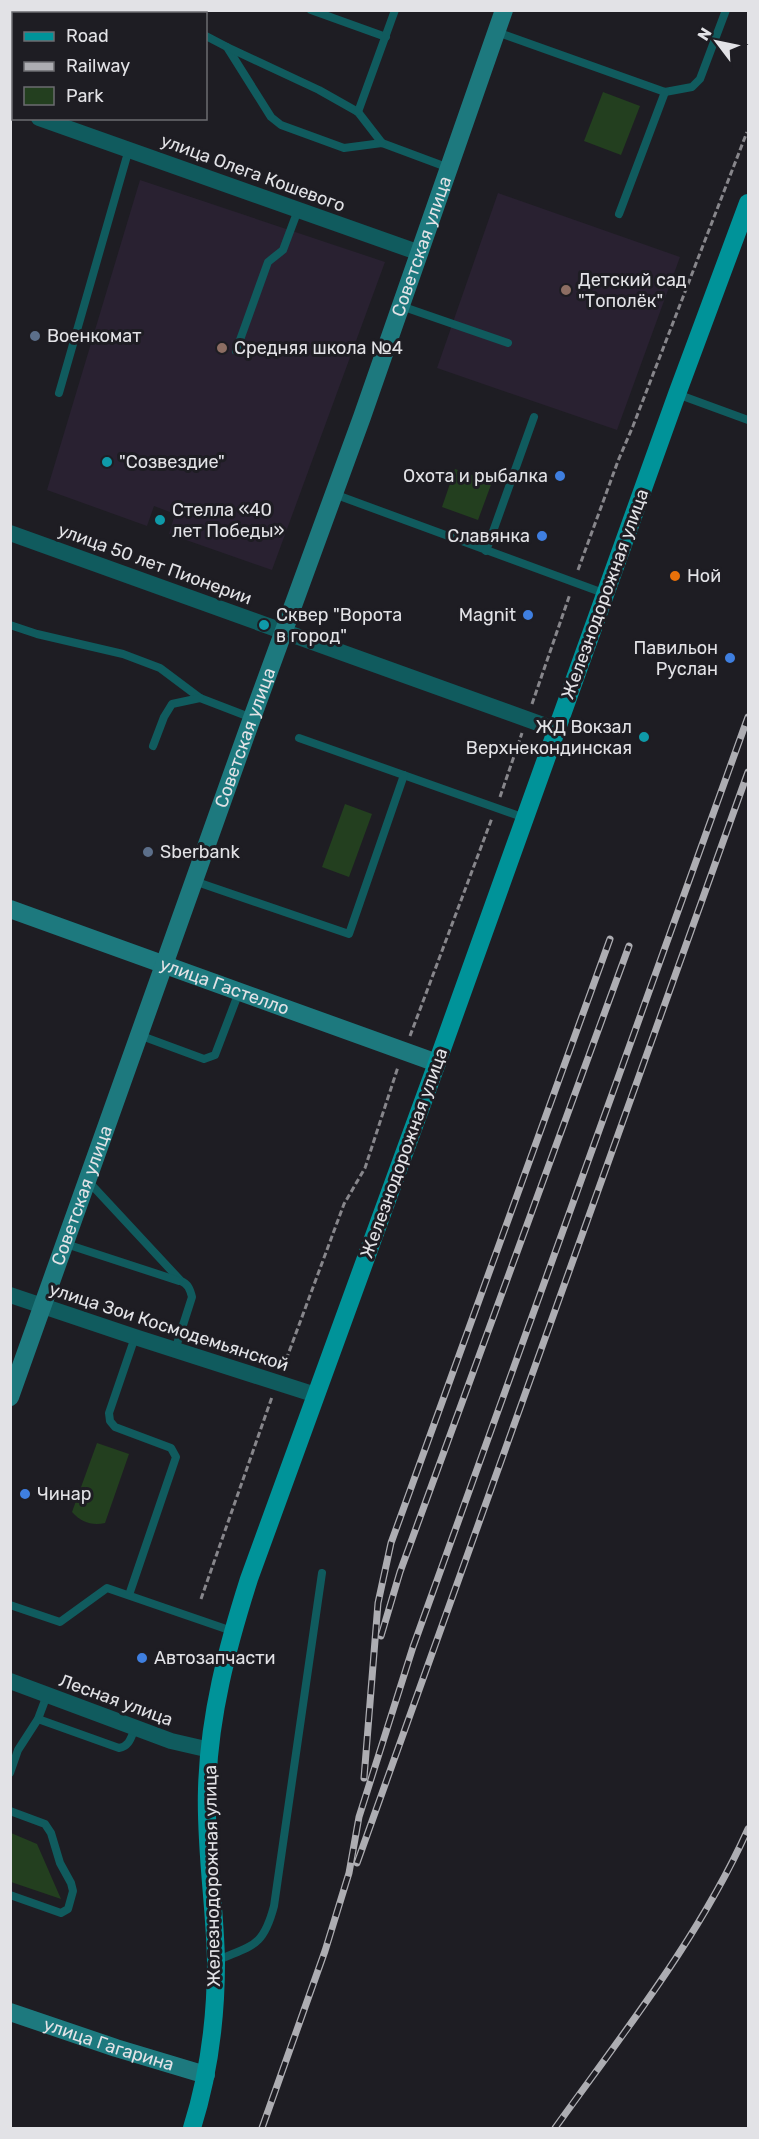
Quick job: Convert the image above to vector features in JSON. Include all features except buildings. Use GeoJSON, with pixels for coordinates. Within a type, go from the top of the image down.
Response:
{"type":"FeatureCollection","features":[{"type":"Feature","properties":{"kind":"main road","name":"Железнодорожная улица"},"geometry":{"type":"LineString","coordinates":[[192,2128],[207,2075],[215,2009],[216,1961],[207,1822],[210,1750],[213,1714],[232,1631],[677,394],[748,203]]}},
{"type":"Feature","properties":{"kind":"street","name":"Советская улица"},"geometry":{"type":"LineString","coordinates":[[10,1397],[252,718],[285,632],[504,11]]}},
{"type":"Feature","properties":{"kind":"street","name":"улица Олега Кошевого"},"geometry":{"type":"LineString","coordinates":[[45,120],[420,253]]}},
{"type":"Feature","properties":{"kind":"street","name":"улица 50 лет Пионерии"},"geometry":{"type":"LineString","coordinates":[[10,533],[557,730]]}},
{"type":"Feature","properties":{"kind":"street","name":"улица Гастелло"},"geometry":{"type":"LineString","coordinates":[[10,909],[437,1063]]}},
{"type":"Feature","properties":{"kind":"street","name":"улица Зои Космодемьянской"},"geometry":{"type":"LineString","coordinates":[[10,1295],[316,1395]]}},
{"type":"Feature","properties":{"kind":"street","name":"Лесная улица"},"geometry":{"type":"LineString","coordinates":[[10,1681],[171,1741],[210,1750]]}},
{"type":"Feature","properties":{"kind":"street","name":"улица Гагарина"},"geometry":{"type":"LineString","coordinates":[[10,2012],[116,2048],[207,2075]]}},
{"type":"Feature","properties":{"kind":"lane"},"geometry":{"type":"LineString","coordinates":[[311,10],[386,36]]}},
{"type":"Feature","properties":{"kind":"lane"},"geometry":{"type":"LineString","coordinates":[[358,112],[395,10]]}},
{"type":"Feature","properties":{"kind":"lane"},"geometry":{"type":"LineString","coordinates":[[497,32],[665,93],[692,87],[700,79],[726,10]]}},
{"type":"Feature","properties":{"kind":"lane"},"geometry":{"type":"LineString","coordinates":[[207,36],[319,90],[358,112],[382,143]]}},
{"type":"Feature","properties":{"kind":"lane"},"geometry":{"type":"LineString","coordinates":[[227,46],[271,117],[281,125],[344,148],[382,143],[450,168]]}},
{"type":"Feature","properties":{"kind":"lane"},"geometry":{"type":"LineString","coordinates":[[619,214],[665,93]]}},
{"type":"Feature","properties":{"kind":"lane"},"geometry":{"type":"LineString","coordinates":[[58,393],[129,150]]}},
{"type":"Feature","properties":{"kind":"lane"},"geometry":{"type":"LineString","coordinates":[[236,351],[268,262],[283,250],[298,210]]}},
{"type":"Feature","properties":{"kind":"lane"},"geometry":{"type":"LineString","coordinates":[[401,306],[508,343]]}},
{"type":"Feature","properties":{"kind":"lane"},"geometry":{"type":"LineString","coordinates":[[677,394],[748,420]]}},
{"type":"Feature","properties":{"kind":"lane"},"geometry":{"type":"LineString","coordinates":[[486,551],[534,417]]}},
{"type":"Feature","properties":{"kind":"lane"},"geometry":{"type":"LineString","coordinates":[[334,494],[606,594]]}},
{"type":"Feature","properties":{"kind":"lane"},"geometry":{"type":"LineString","coordinates":[[10,625],[37,634],[123,654],[160,668],[200,698],[252,718]]}},
{"type":"Feature","properties":{"kind":"lane"},"geometry":{"type":"LineString","coordinates":[[153,746],[164,717],[172,704],[200,698]]}},
{"type":"Feature","properties":{"kind":"lane"},"geometry":{"type":"LineString","coordinates":[[299,738],[525,818]]}},
{"type":"Feature","properties":{"kind":"lane"},"geometry":{"type":"LineString","coordinates":[[194,882],[349,934],[404,775]]}},
{"type":"Feature","properties":{"kind":"lane"},"geometry":{"type":"LineString","coordinates":[[139,1035],[204,1059],[210,1058],[215,1055],[239,992]]}},
{"type":"Feature","properties":{"kind":"lane"},"geometry":{"type":"LineString","coordinates":[[88,1181],[181,1281]]}},
{"type":"Feature","properties":{"kind":"lane"},"geometry":{"type":"LineString","coordinates":[[66,1244],[186,1283],[192,1297],[175,1350]]}},
{"type":"Feature","properties":{"kind":"lane"},"geometry":{"type":"LineString","coordinates":[[129,1595],[176,1456],[171,1448],[115,1427],[110,1420],[108,1413],[135,1337]]}},
{"type":"Feature","properties":{"kind":"lane"},"geometry":{"type":"LineString","coordinates":[[216,1961],[256,1943],[264,1936],[272,1915],[322,1573]]}},
{"type":"Feature","properties":{"kind":"lane"},"geometry":{"type":"LineString","coordinates":[[10,1605],[60,1622],[107,1588],[232,1631]]}},
{"type":"Feature","properties":{"kind":"lane"},"geometry":{"type":"LineString","coordinates":[[10,1773],[18,1750],[38,1719],[47,1695]]}},
{"type":"Feature","properties":{"kind":"lane"},"geometry":{"type":"LineString","coordinates":[[38,1719],[119,1748],[129,1744],[135,1728]]}},
{"type":"Feature","properties":{"kind":"lane"},"geometry":{"type":"LineString","coordinates":[[10,1811],[45,1824],[51,1833],[60,1863],[73,1891],[68,1909],[61,1913],[10,1895]]}},
{"type":"Feature","properties":{"kind":"path"},"geometry":{"type":"LineString","coordinates":[[201,1599],[277,1382],[344,1204],[365,1168],[404,1051],[496,808],[618,461],[747,132]]}},
{"type":"Feature","properties":{"kind":"shaded area","name":"Средняя школа №4"},"geometry":{"type":"Polygon","coordinates":[[[140,180],[385,262],[272,570],[169,534],[175,514],[154,506],[147,526],[47,490],[140,180]]]}},
{"type":"Feature","properties":{"kind":"shaded area","name":"Детский сад \"Тополёк\""},"geometry":{"type":"Polygon","coordinates":[[[498,193],[680,257],[617,430],[437,368],[498,193]]]}},
{"type":"Feature","properties":{"kind":"green space"},"geometry":{"type":"Polygon","coordinates":[[[603,92],[640,106],[621,155],[584,141],[603,92]]]}},
{"type":"Feature","properties":{"kind":"green space"},"geometry":{"type":"Polygon","coordinates":[[[455,469],[492,482],[478,520],[442,507],[455,469]]]}},
{"type":"Feature","properties":{"kind":"green space"},"geometry":{"type":"Polygon","coordinates":[[[345,804],[372,814],[349,877],[322,867],[345,804]]]}},
{"type":"Feature","properties":{"kind":"green space"},"geometry":{"type":"Polygon","coordinates":[[[97,1443],[129,1454],[105,1523],[96,1524],[83,1521],[72,1512],[97,1443]]]}},
{"type":"Feature","properties":{"kind":"green space"},"geometry":{"type":"Polygon","coordinates":[[[11,1833],[37,1844],[61,1899],[11,1882],[11,1833]]]}},
{"type":"Feature","properties":{"kind":"railway"},"geometry":{"type":"LineString","coordinates":[[262,2128],[325,1951],[349,1873],[359,1817],[413,1647],[748,717]]}},
{"type":"Feature","properties":{"kind":"railway"},"geometry":{"type":"LineString","coordinates":[[357,1863],[748,772]]}},
{"type":"Feature","properties":{"kind":"railway"},"geometry":{"type":"LineString","coordinates":[[364,1778],[378,1603],[391,1543],[610,939]]}},
{"type":"Feature","properties":{"kind":"railway"},"geometry":{"type":"LineString","coordinates":[[381,1636],[400,1572],[629,946]]}},
{"type":"Feature","properties":{"kind":"railway"},"geometry":{"type":"LineString","coordinates":[[555,2128],[684,1946],[707,1908],[748,1829]]}},
{"type":"Feature","properties":{"kind":"place","name":"Детский сад \"Тополёк\""},"geometry":{"type":"Point","coordinates":[566,290]}},
{"type":"Feature","properties":{"kind":"place","name":"Военкомат"},"geometry":{"type":"Point","coordinates":[35,336]}},
{"type":"Feature","properties":{"kind":"place","name":"Средняя школа №4"},"geometry":{"type":"Point","coordinates":[222,348]}},
{"type":"Feature","properties":{"kind":"place","name":"\"Созвездие\""},"geometry":{"type":"Point","coordinates":[107,462]}},
{"type":"Feature","properties":{"kind":"place","name":"Охота и рыбалка"},"geometry":{"type":"Point","coordinates":[560,476]}},
{"type":"Feature","properties":{"kind":"place","name":"Стелла «40 лет Победы»"},"geometry":{"type":"Point","coordinates":[160,520]}},
{"type":"Feature","properties":{"kind":"place","name":"Славянка"},"geometry":{"type":"Point","coordinates":[542,536]}},
{"type":"Feature","properties":{"kind":"place","name":"Ной"},"geometry":{"type":"Point","coordinates":[675,576]}},
{"type":"Feature","properties":{"kind":"place","name":"Magnit"},"geometry":{"type":"Point","coordinates":[528,615]}},
{"type":"Feature","properties":{"kind":"place","name":"Сквер \"Ворота в город\""},"geometry":{"type":"Point","coordinates":[264,625]}},
{"type":"Feature","properties":{"kind":"place","name":"Павильон Руслан"},"geometry":{"type":"Point","coordinates":[730,658]}},
{"type":"Feature","properties":{"kind":"place","name":"ЖД Вокзал Верхнекондинская"},"geometry":{"type":"Point","coordinates":[644,737]}},
{"type":"Feature","properties":{"kind":"place","name":"Sberbank"},"geometry":{"type":"Point","coordinates":[148,852]}},
{"type":"Feature","properties":{"kind":"place","name":"Чинар"},"geometry":{"type":"Point","coordinates":[25,1494]}},
{"type":"Feature","properties":{"kind":"place","name":"Автозапчасти"},"geometry":{"type":"Point","coordinates":[142,1658]}}]}
